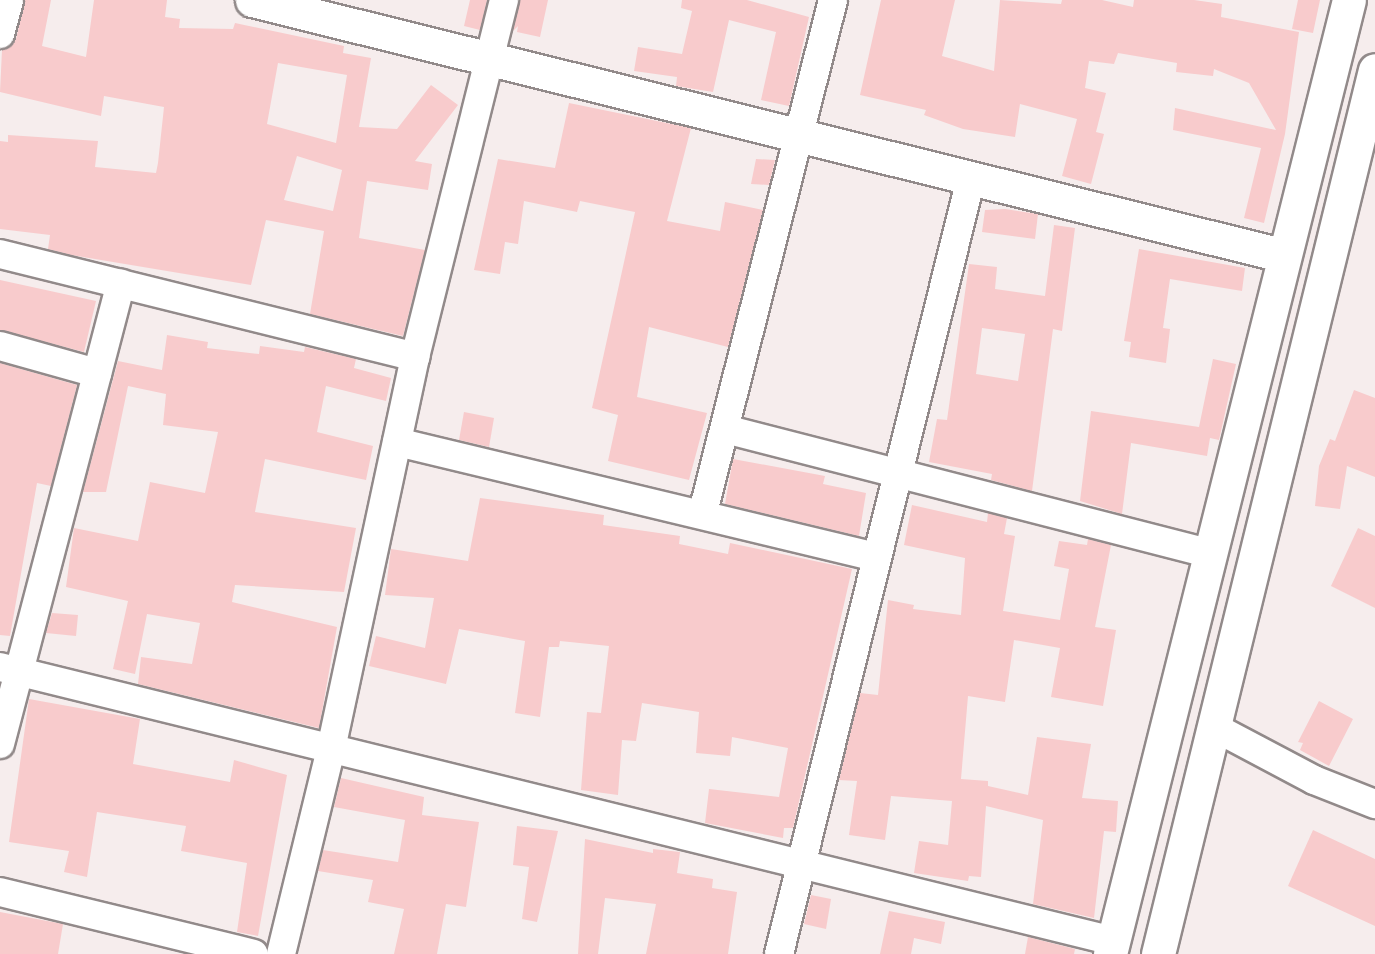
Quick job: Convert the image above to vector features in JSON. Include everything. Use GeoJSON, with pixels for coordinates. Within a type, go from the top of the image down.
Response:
{"type":"FeatureCollection","features":[{"type":"Feature","properties":{"kind":"street"},"geometry":{"type":"LineString","coordinates":[[0,34],[9,0]]}},
{"type":"Feature","properties":{"kind":"street"},"geometry":{"type":"LineString","coordinates":[[252,0],[1282,255]]}},
{"type":"Feature","properties":{"kind":"street"},"geometry":{"type":"LineString","coordinates":[[281,954],[331,749],[415,357],[504,0]]}},
{"type":"Feature","properties":{"kind":"street"},"geometry":{"type":"LineString","coordinates":[[703,512],[833,0]]}},
{"type":"Feature","properties":{"kind":"street"},"geometry":{"type":"LineString","coordinates":[[10,670],[801,865],[1112,947],[1282,255],[1349,0]]}},
{"type":"Feature","properties":{"kind":"street"},"geometry":{"type":"LineString","coordinates":[[1158,954],[1370,107],[1375,70]]}},
{"type":"Feature","properties":{"kind":"street"},"geometry":{"type":"LineString","coordinates":[[779,954],[894,475],[971,178]]}},
{"type":"Feature","properties":{"kind":"street"},"geometry":{"type":"LineString","coordinates":[[0,254],[415,357]]}},
{"type":"Feature","properties":{"kind":"street"},"geometry":{"type":"LineString","coordinates":[[0,744],[10,670],[121,284]]}},
{"type":"Feature","properties":{"kind":"street"},"geometry":{"type":"LineString","coordinates":[[0,346],[97,373]]}},
{"type":"Feature","properties":{"kind":"street"},"geometry":{"type":"LineString","coordinates":[[725,429],[894,475],[1209,553]]}},
{"type":"Feature","properties":{"kind":"street"},"geometry":{"type":"LineString","coordinates":[[397,442],[703,512],[875,557]]}},
{"type":"Feature","properties":{"kind":"street"},"geometry":{"type":"LineString","coordinates":[[1214,727],[1314,780],[1375,804]]}},
{"type":"Feature","properties":{"kind":"street"},"geometry":{"type":"LineString","coordinates":[[0,892],[254,954]]}},
{"type":"Feature","properties":{"kind":"building"},"geometry":{"type":"Polygon","coordinates":[[[25,0],[51,0],[42,46],[86,57],[94,0],[167,0],[165,17],[180,19],[179,28],[233,29],[235,23],[344,46],[343,53],[371,58],[359,127],[397,129],[431,85],[458,105],[415,161],[432,164],[428,190],[367,181],[359,238],[425,250],[403,336],[310,314],[324,231],[266,220],[251,285],[71,255],[48,249],[50,235],[0,229],[0,141],[8,142],[8,135],[98,141],[95,167],[156,173],[164,107],[104,96],[101,116],[0,92],[2,50],[16,39],[25,0]],[[278,63],[267,124],[336,143],[347,75],[278,63]],[[297,156],[284,200],[333,211],[342,170],[297,156]]]}},
{"type":"Feature","properties":{"kind":"building"},"geometry":{"type":"Polygon","coordinates":[[[470,0],[487,0],[480,30],[464,26],[470,0]]]}},
{"type":"Feature","properties":{"kind":"building"},"geometry":{"type":"Polygon","coordinates":[[[520,0],[548,0],[540,37],[517,32],[518,26],[513,31],[520,0]]]}},
{"type":"Feature","properties":{"kind":"building"},"geometry":{"type":"Polygon","coordinates":[[[682,0],[747,0],[809,17],[789,106],[761,100],[776,32],[729,20],[713,92],[676,86],[677,77],[634,71],[638,47],[682,54],[692,11],[681,8],[682,0]]]}},
{"type":"Feature","properties":{"kind":"building"},"geometry":{"type":"Polygon","coordinates":[[[881,0],[955,0],[942,56],[994,71],[1000,0],[1061,4],[1062,0],[1102,0],[1133,7],[1134,0],[1194,0],[1222,4],[1221,17],[1299,32],[1285,134],[1264,223],[1244,218],[1261,148],[1173,130],[1175,108],[1276,130],[1249,83],[1214,69],[1213,76],[1176,72],[1177,63],[1118,53],[1114,64],[1089,61],[1085,88],[1106,93],[1096,132],[1104,134],[1091,184],[1062,176],[1077,119],[1020,104],[1015,137],[963,129],[924,115],[926,110],[860,95],[881,0]]]}},
{"type":"Feature","properties":{"kind":"building"},"geometry":{"type":"Polygon","coordinates":[[[1298,0],[1320,0],[1313,33],[1292,29],[1298,0]]]}},
{"type":"Feature","properties":{"kind":"building"},"geometry":{"type":"Polygon","coordinates":[[[569,103],[691,128],[667,221],[720,231],[725,202],[763,210],[728,347],[649,327],[637,397],[707,413],[689,480],[608,461],[618,415],[592,408],[635,212],[580,201],[577,212],[524,201],[518,244],[505,242],[500,274],[474,270],[498,159],[555,168],[569,103]]]}},
{"type":"Feature","properties":{"kind":"building"},"geometry":{"type":"Polygon","coordinates":[[[756,159],[775,160],[769,185],[751,184],[756,159]]]}},
{"type":"Feature","properties":{"kind":"building"},"geometry":{"type":"Polygon","coordinates":[[[1005,209],[1038,214],[1035,239],[982,232],[985,210],[1005,209]]]}},
{"type":"Feature","properties":{"kind":"building"},"geometry":{"type":"Polygon","coordinates":[[[1054,225],[1075,228],[1062,331],[1053,329],[1032,491],[991,480],[992,474],[929,462],[937,419],[947,420],[969,264],[997,267],[995,289],[1045,296],[1054,225]],[[982,328],[976,374],[1018,381],[1025,334],[982,328]]]}},
{"type":"Feature","properties":{"kind":"building"},"geometry":{"type":"Polygon","coordinates":[[[1139,249],[1245,268],[1242,291],[1170,279],[1163,328],[1170,329],[1166,363],[1129,357],[1131,342],[1124,341],[1139,249]]]}},
{"type":"Feature","properties":{"kind":"building"},"geometry":{"type":"Polygon","coordinates":[[[0,280],[96,301],[84,352],[0,330],[0,280]]]}},
{"type":"Feature","properties":{"kind":"building"},"geometry":{"type":"Polygon","coordinates":[[[167,335],[208,342],[207,348],[259,354],[260,346],[304,352],[305,347],[356,359],[354,368],[391,378],[386,401],[326,386],[317,432],[373,446],[366,480],[265,459],[255,512],[356,528],[344,592],[235,585],[232,602],[337,627],[319,728],[138,684],[141,657],[192,664],[200,623],[147,614],[135,674],[113,669],[128,601],[66,587],[74,528],[138,541],[150,482],[205,493],[218,432],[163,425],[166,394],[128,386],[106,492],[83,492],[118,361],[162,370],[167,335]]]}},
{"type":"Feature","properties":{"kind":"building"},"geometry":{"type":"Polygon","coordinates":[[[1213,359],[1236,364],[1219,440],[1210,438],[1207,456],[1131,443],[1122,514],[1080,501],[1091,411],[1199,427],[1213,359]]]}},
{"type":"Feature","properties":{"kind":"building"},"geometry":{"type":"Polygon","coordinates":[[[0,363],[77,385],[51,486],[37,483],[10,636],[0,635],[0,363]]]}},
{"type":"Feature","properties":{"kind":"building"},"geometry":{"type":"Polygon","coordinates":[[[1354,390],[1375,398],[1375,477],[1347,466],[1340,509],[1315,506],[1319,466],[1330,439],[1335,441],[1354,390]]]}},
{"type":"Feature","properties":{"kind":"building"},"geometry":{"type":"Polygon","coordinates":[[[464,412],[494,418],[489,447],[459,440],[464,412]]]}},
{"type":"Feature","properties":{"kind":"building"},"geometry":{"type":"Polygon","coordinates":[[[733,459],[825,476],[823,484],[866,493],[859,536],[725,504],[733,459]]]}},
{"type":"Feature","properties":{"kind":"building"},"geometry":{"type":"Polygon","coordinates":[[[480,498],[604,515],[603,525],[680,536],[679,544],[728,554],[730,543],[852,569],[793,828],[784,828],[783,838],[705,823],[709,789],[779,797],[788,748],[732,737],[730,756],[696,753],[699,712],[642,703],[636,741],[622,740],[618,795],[581,790],[587,712],[601,713],[609,646],[560,641],[559,647],[549,647],[540,717],[515,713],[525,641],[459,629],[446,684],[369,666],[376,636],[425,648],[434,598],[385,595],[391,549],[468,561],[480,498]]]}},
{"type":"Feature","properties":{"kind":"building"},"geometry":{"type":"Polygon","coordinates":[[[912,505],[987,522],[988,513],[1007,518],[1004,534],[1015,536],[1003,611],[1060,620],[1069,569],[1054,566],[1059,541],[1087,545],[1088,539],[1111,545],[1095,627],[1116,630],[1103,706],[1051,697],[1060,648],[1014,640],[1005,702],[968,696],[961,779],[988,781],[988,786],[1028,795],[1037,737],[1091,744],[1082,798],[1118,801],[1116,832],[1104,831],[1094,918],[1033,904],[1043,820],[986,806],[981,877],[969,876],[968,881],[914,873],[919,841],[948,845],[952,801],[891,796],[885,840],[849,835],[857,781],[839,780],[860,693],[878,695],[888,600],[914,605],[913,609],[961,615],[965,558],[904,545],[912,505]]]}},
{"type":"Feature","properties":{"kind":"building"},"geometry":{"type":"Polygon","coordinates":[[[1358,528],[1375,536],[1375,608],[1331,586],[1358,528]]]}},
{"type":"Feature","properties":{"kind":"building"},"geometry":{"type":"Polygon","coordinates":[[[52,613],[78,615],[76,636],[46,633],[52,613]]]}},
{"type":"Feature","properties":{"kind":"building"},"geometry":{"type":"Polygon","coordinates":[[[29,699],[140,719],[133,764],[230,782],[234,760],[287,775],[258,936],[237,932],[247,863],[181,851],[186,826],[97,812],[87,877],[64,872],[69,851],[9,842],[29,699]]]}},
{"type":"Feature","properties":{"kind":"building"},"geometry":{"type":"Polygon","coordinates":[[[1319,701],[1353,719],[1329,766],[1300,750],[1303,743],[1298,742],[1319,701]]]}},
{"type":"Feature","properties":{"kind":"building"},"geometry":{"type":"Polygon","coordinates":[[[341,778],[424,797],[422,815],[479,822],[466,907],[446,904],[437,954],[394,954],[404,909],[368,902],[373,880],[318,871],[323,850],[398,862],[405,820],[334,807],[341,778]]]}},
{"type":"Feature","properties":{"kind":"building"},"geometry":{"type":"Polygon","coordinates":[[[517,826],[558,831],[537,922],[522,919],[529,867],[513,865],[517,826]]]}},
{"type":"Feature","properties":{"kind":"building"},"geometry":{"type":"Polygon","coordinates":[[[1313,830],[1375,859],[1375,926],[1288,886],[1313,830]]]}},
{"type":"Feature","properties":{"kind":"building"},"geometry":{"type":"Polygon","coordinates":[[[585,839],[653,853],[653,849],[680,852],[677,873],[713,879],[712,888],[737,892],[728,954],[646,954],[656,904],[605,898],[598,954],[578,954],[585,839]]]}},
{"type":"Feature","properties":{"kind":"building"},"geometry":{"type":"Polygon","coordinates":[[[811,895],[831,899],[826,929],[804,924],[811,895]]]}},
{"type":"Feature","properties":{"kind":"building"},"geometry":{"type":"Polygon","coordinates":[[[889,911],[945,922],[941,944],[914,938],[911,954],[880,954],[889,911]]]}},
{"type":"Feature","properties":{"kind":"building"},"geometry":{"type":"Polygon","coordinates":[[[0,912],[63,924],[58,954],[0,954],[0,912]]]}},
{"type":"Feature","properties":{"kind":"building"},"geometry":{"type":"Polygon","coordinates":[[[1028,937],[1075,949],[1074,954],[1025,954],[1028,937]]]}}]}
